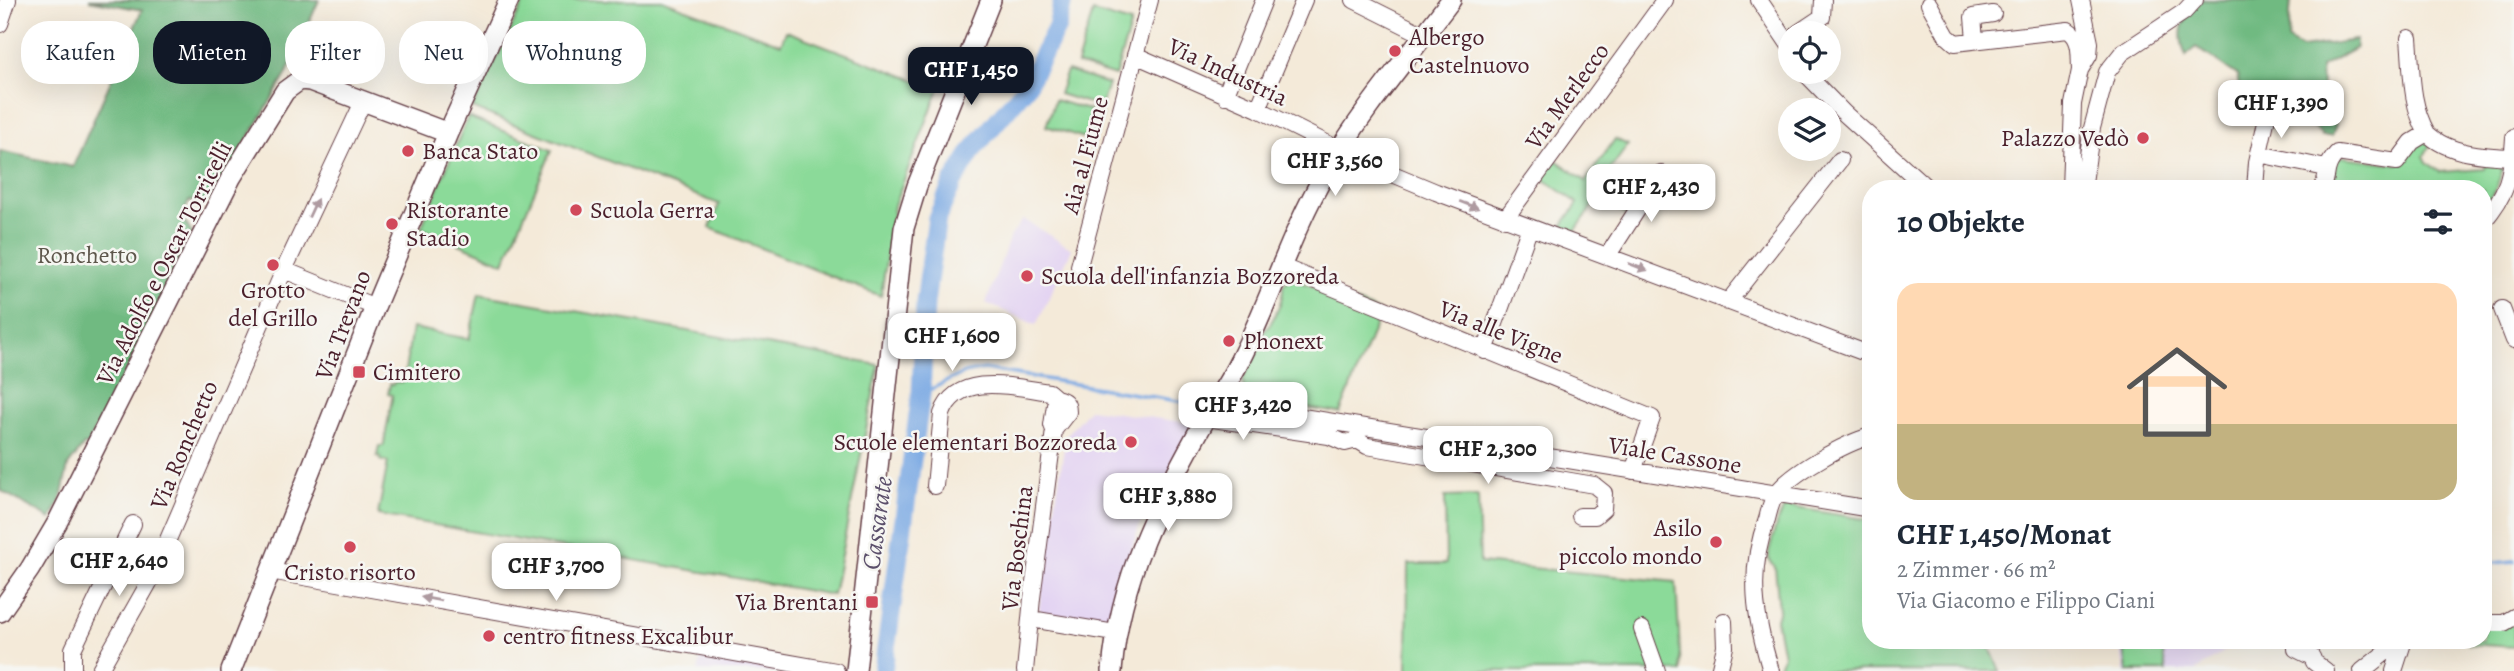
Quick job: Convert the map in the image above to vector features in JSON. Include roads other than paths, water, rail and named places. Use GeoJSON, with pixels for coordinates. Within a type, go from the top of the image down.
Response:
{"type":"FeatureCollection","features":[{"type":"Feature","properties":{"kind":"main road","name":"Via Trevano"},"geometry":{"type":"LineString","coordinates":[[231,671],[375,307],[448,133],[509,0]]}},
{"type":"Feature","properties":{"kind":"main road"},"geometry":{"type":"LineString","coordinates":[[856,671],[904,228],[917,186],[991,0]]}},
{"type":"Feature","properties":{"kind":"main road"},"geometry":{"type":"LineString","coordinates":[[1112,671],[1115,633],[1125,593],[1151,521],[1241,359],[1280,266],[1324,174],[1446,1]]}},
{"type":"Feature","properties":{"kind":"main road","name":"Via Adolfo e Oscar Torricelli"},"geometry":{"type":"LineString","coordinates":[[0,612],[57,523],[231,178],[285,91],[300,80],[310,81],[448,133]]}},
{"type":"Feature","properties":{"kind":"street"},"geometry":{"type":"LineString","coordinates":[[0,24],[8,0]]}},
{"type":"Feature","properties":{"kind":"street","name":"Aia al Fiume"},"geometry":{"type":"LineString","coordinates":[[1079,266],[1150,0]]}},
{"type":"Feature","properties":{"kind":"street"},"geometry":{"type":"LineString","coordinates":[[1225,96],[1264,0]]}},
{"type":"Feature","properties":{"kind":"street"},"geometry":{"type":"LineString","coordinates":[[1258,109],[1304,0]]}},
{"type":"Feature","properties":{"kind":"street"},"geometry":{"type":"LineString","coordinates":[[1354,0],[1424,35]]}},
{"type":"Feature","properties":{"kind":"street","name":"Via Merlecco"},"geometry":{"type":"LineString","coordinates":[[1505,219],[1665,0]]}},
{"type":"Feature","properties":{"kind":"street"},"geometry":{"type":"LineString","coordinates":[[1759,0],[1778,23]]}},
{"type":"Feature","properties":{"kind":"street"},"geometry":{"type":"LineString","coordinates":[[1816,21],[1822,17],[1823,0]]}},
{"type":"Feature","properties":{"kind":"street"},"geometry":{"type":"LineString","coordinates":[[2080,70],[2089,55],[2090,43],[2081,0]]}},
{"type":"Feature","properties":{"kind":"street"},"geometry":{"type":"LineString","coordinates":[[2084,180],[2092,128],[2107,72],[2122,53],[2174,19],[2195,0]]}},
{"type":"Feature","properties":{"kind":"street"},"geometry":{"type":"LineString","coordinates":[[1930,4],[1947,36],[1955,43],[2068,30],[2076,37],[2080,70],[2073,104],[2070,180]]}},
{"type":"Feature","properties":{"kind":"street"},"geometry":{"type":"LineString","coordinates":[[1975,40],[1973,17],[1993,14]]}},
{"type":"Feature","properties":{"kind":"street"},"geometry":{"type":"LineString","coordinates":[[2409,38],[2413,94],[2427,133],[2455,148],[2483,156],[2513,157]]}},
{"type":"Feature","properties":{"kind":"street","name":"Via Industria"},"geometry":{"type":"LineString","coordinates":[[1135,55],[1258,109],[1339,150],[1505,219],[1608,255],[1862,352]]}},
{"type":"Feature","properties":{"kind":"street"},"geometry":{"type":"LineString","coordinates":[[1816,84],[1918,180]]}},
{"type":"Feature","properties":{"kind":"street","name":"Via Ronchetto"},"geometry":{"type":"LineString","coordinates":[[99,671],[151,579],[284,270],[362,104],[341,92]]}},
{"type":"Feature","properties":{"kind":"street"},"geometry":{"type":"LineString","coordinates":[[2256,180],[2267,117]]}},
{"type":"Feature","properties":{"kind":"street"},"geometry":{"type":"LineString","coordinates":[[2325,180],[2326,168],[2337,153],[2397,162],[2412,142],[2427,133]]}},
{"type":"Feature","properties":{"kind":"street"},"geometry":{"type":"LineString","coordinates":[[2492,211],[2507,186],[2514,137]]}},
{"type":"Feature","properties":{"kind":"street"},"geometry":{"type":"LineString","coordinates":[[2259,154],[2326,168]]}},
{"type":"Feature","properties":{"kind":"street"},"geometry":{"type":"LineString","coordinates":[[1728,302],[1839,161]]}},
{"type":"Feature","properties":{"kind":"street"},"geometry":{"type":"LineString","coordinates":[[1608,255],[1661,173]]}},
{"type":"Feature","properties":{"kind":"street"},"geometry":{"type":"LineString","coordinates":[[1485,351],[1530,227]]}},
{"type":"Feature","properties":{"kind":"street","name":"Via alle Vigne"},"geometry":{"type":"LineString","coordinates":[[1280,266],[1652,418],[1633,471]]}},
{"type":"Feature","properties":{"kind":"street"},"geometry":{"type":"LineString","coordinates":[[284,270],[375,307]]}},
{"type":"Feature","properties":{"kind":"street"},"geometry":{"type":"LineString","coordinates":[[2502,309],[2514,340]]}},
{"type":"Feature","properties":{"kind":"street","name":"Via Boschina"},"geometry":{"type":"LineString","coordinates":[[935,486],[942,414],[946,403],[960,390],[988,384],[1049,392],[1068,404],[1068,412],[1054,430],[1026,671]]}},
{"type":"Feature","properties":{"kind":"street","name":"Viale Cassone"},"geometry":{"type":"LineString","coordinates":[[1221,395],[1247,408],[1358,433],[1633,471],[1862,508]]}},
{"type":"Feature","properties":{"kind":"street","name":"Viale Cassone"},"geometry":{"type":"LineString","coordinates":[[1206,418],[1329,436],[1345,443],[1352,443],[1358,433]]}},
{"type":"Feature","properties":{"kind":"street","name":"Viale Cassone"},"geometry":{"type":"LineString","coordinates":[[1358,433],[1367,446],[1594,485],[1604,493],[1603,509],[1595,516],[1580,516]]}},
{"type":"Feature","properties":{"kind":"street"},"geometry":{"type":"LineString","coordinates":[[1771,671],[1759,625],[1754,578],[1764,525],[1776,494],[1822,458],[1862,439]]}},
{"type":"Feature","properties":{"kind":"street","name":"Via Ronchetto"},"geometry":{"type":"LineString","coordinates":[[73,671],[73,649],[134,524]]}},
{"type":"Feature","properties":{"kind":"street"},"geometry":{"type":"LineString","coordinates":[[270,571],[836,671]]}},
{"type":"Feature","properties":{"kind":"street"},"geometry":{"type":"LineString","coordinates":[[2492,623],[2504,624],[2514,617]]}},
{"type":"Feature","properties":{"kind":"street"},"geometry":{"type":"LineString","coordinates":[[1031,619],[1115,633]]}},
{"type":"Feature","properties":{"kind":"street"},"geometry":{"type":"LineString","coordinates":[[1718,671],[1725,647],[1724,621]]}},
{"type":"Feature","properties":{"kind":"street"},"geometry":{"type":"LineString","coordinates":[[1643,629],[1657,671]]}},
{"type":"Feature","properties":{"kind":"street"},"geometry":{"type":"LineString","coordinates":[[2296,649],[2312,656],[2314,662],[2326,671]]}},
{"type":"Feature","properties":{"kind":"street"},"geometry":{"type":"LineString","coordinates":[[2362,671],[2390,649]]}},
{"type":"Feature","properties":{"kind":"street"},"geometry":{"type":"LineString","coordinates":[[2394,671],[2400,649]]}},
{"type":"Feature","properties":{"kind":"waterway","name":"Cassarate"},"geometry":{"type":"LineString","coordinates":[[883,671],[921,394],[925,303],[937,218],[953,182],[974,148],[1026,87],[1057,27],[1063,0]]}},
{"type":"Feature","properties":{"kind":"waterway"},"geometry":{"type":"LineString","coordinates":[[921,394],[964,373],[984,369],[1202,405]]}},
{"type":"Feature","properties":{"kind":"waterway"},"geometry":{"type":"LineString","coordinates":[[2494,563],[2514,561]]}},
{"type":"Feature","properties":{"kind":"place","name":"Albergo Castelnuovo"},"geometry":{"type":"Point","coordinates":[1395,51]}},
{"type":"Feature","properties":{"kind":"place","name":"Palazzo Vedò"},"geometry":{"type":"Point","coordinates":[2143,138]}},
{"type":"Feature","properties":{"kind":"place","name":"Banca Stato"},"geometry":{"type":"Point","coordinates":[408,151]}},
{"type":"Feature","properties":{"kind":"place","name":"Scuola Gerra"},"geometry":{"type":"Point","coordinates":[576,210]}},
{"type":"Feature","properties":{"kind":"place","name":"Ristorante Stadio"},"geometry":{"type":"Point","coordinates":[392,224]}},
{"type":"Feature","properties":{"kind":"place","name":"Grotto del Grillo"},"geometry":{"type":"Point","coordinates":[273,265]}},
{"type":"Feature","properties":{"kind":"place","name":"Scuola dell'infanzia Bozzoreda"},"geometry":{"type":"Point","coordinates":[1027,276]}},
{"type":"Feature","properties":{"kind":"place","name":"Phonext"},"geometry":{"type":"Point","coordinates":[1229,341]}},
{"type":"Feature","properties":{"kind":"place","name":"Cimitero"},"geometry":{"type":"Point","coordinates":[359,372]}},
{"type":"Feature","properties":{"kind":"place","name":"Scuole elementari Bozzoreda"},"geometry":{"type":"Point","coordinates":[1131,442]}},
{"type":"Feature","properties":{"kind":"place","name":"Asilo piccolo mondo"},"geometry":{"type":"Point","coordinates":[1716,542]}},
{"type":"Feature","properties":{"kind":"place","name":"Cristo risorto"},"geometry":{"type":"Point","coordinates":[350,547]}},
{"type":"Feature","properties":{"kind":"place","name":"Via Brentani"},"geometry":{"type":"Point","coordinates":[872,602]}},
{"type":"Feature","properties":{"kind":"place","name":"centro fitness Excalibur"},"geometry":{"type":"Point","coordinates":[489,636]}},
{"type":"Feature","properties":{"kind":"park label","name":"Ronchetto"},"geometry":{"type":"Point","coordinates":[87,255]}}]}
